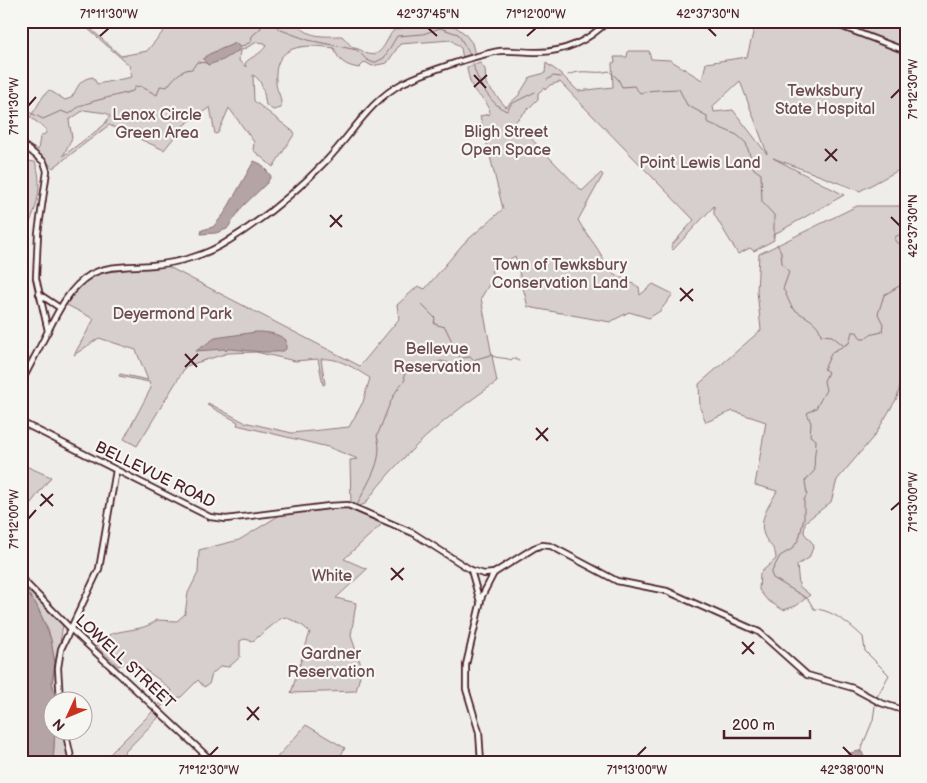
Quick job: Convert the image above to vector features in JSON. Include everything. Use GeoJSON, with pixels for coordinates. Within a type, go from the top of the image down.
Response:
{"type":"FeatureCollection","features":[{"type":"Feature","properties":{"kind":"street"},"geometry":{"type":"LineString","coordinates":[[21,384],[60,308],[81,282],[97,271],[106,268],[164,263],[204,253],[227,242],[274,208],[327,160],[370,108],[388,92],[404,83],[501,51],[548,52],[562,50],[586,40],[608,21]]}},
{"type":"Feature","properties":{"kind":"street"},"geometry":{"type":"LineString","coordinates":[[827,21],[906,51]]}},
{"type":"Feature","properties":{"kind":"street"},"geometry":{"type":"LineString","coordinates":[[21,143],[44,162],[47,171],[37,251],[36,278],[48,331]]}},
{"type":"Feature","properties":{"kind":"street"},"geometry":{"type":"LineString","coordinates":[[39,294],[60,308]]}},
{"type":"Feature","properties":{"kind":"street","name":"BELLEVUE ROAD"},"geometry":{"type":"LineString","coordinates":[[21,422],[193,510],[218,519],[348,505],[413,533],[479,574],[494,573]]}},
{"type":"Feature","properties":{"kind":"street"},"geometry":{"type":"LineString","coordinates":[[60,690],[60,656],[63,641],[98,569],[116,470]]}},
{"type":"Feature","properties":{"kind":"street"},"geometry":{"type":"LineString","coordinates":[[482,762],[479,732],[468,696],[466,680],[467,658],[480,604],[486,585],[494,573],[530,550],[542,545],[551,546],[617,581],[667,591],[758,632],[808,675],[853,688],[881,703],[906,711]]}},
{"type":"Feature","properties":{"kind":"street"},"geometry":{"type":"LineString","coordinates":[[471,570],[480,604]]}},
{"type":"Feature","properties":{"kind":"street","name":"LOWELL STREET"},"geometry":{"type":"LineString","coordinates":[[21,578],[70,628],[213,762]]}},
{"type":"Feature","properties":{"kind":"street"},"geometry":{"type":"LineString","coordinates":[[68,740],[72,762]]}},
{"type":"Feature","properties":{"kind":"green space","name":"Lenox Circle Green Area"},"geometry":{"type":"Polygon","coordinates":[[[79,21],[82,21],[121,56],[147,51],[166,28],[166,21],[297,21],[305,31],[311,34],[342,36],[353,48],[368,54],[377,53],[381,50],[394,30],[422,23],[431,27],[452,24],[464,33],[472,43],[475,55],[463,59],[461,48],[451,40],[400,44],[387,63],[372,66],[365,62],[359,68],[343,62],[334,48],[302,47],[285,53],[276,69],[276,85],[281,99],[281,108],[273,110],[266,105],[261,84],[253,75],[254,101],[295,133],[273,167],[253,150],[254,142],[229,108],[218,133],[215,134],[210,107],[184,125],[164,150],[109,125],[53,168],[30,146],[38,150],[40,137],[46,133],[46,129],[30,117],[44,96],[49,90],[65,100],[71,98],[79,84],[88,78],[93,77],[97,84],[132,77],[129,65],[79,21]],[[257,42],[240,51],[239,61],[246,67],[245,63],[261,52],[266,46],[265,43],[257,42]],[[84,110],[69,120],[72,138],[63,156],[104,125],[110,116],[106,113],[84,110]]]}},
{"type":"Feature","properties":{"kind":"green space"},"geometry":{"type":"Polygon","coordinates":[[[756,21],[823,21],[906,53],[906,168],[860,191],[773,158],[844,195],[773,235],[774,240],[754,251],[750,248],[738,254],[714,214],[714,206],[673,250],[671,246],[694,220],[560,82],[550,85],[545,90],[544,88],[538,93],[538,99],[515,122],[582,191],[601,173],[603,175],[578,220],[598,250],[607,270],[639,287],[640,295],[653,284],[673,294],[660,311],[649,318],[629,312],[610,322],[528,307],[515,256],[491,271],[494,276],[481,298],[497,382],[425,437],[408,453],[365,504],[359,506],[351,503],[350,460],[358,459],[328,447],[237,425],[238,422],[207,405],[208,403],[244,422],[292,433],[349,427],[363,402],[370,378],[347,364],[321,359],[325,384],[323,385],[318,359],[295,361],[256,352],[228,353],[186,366],[137,446],[124,439],[151,388],[149,382],[119,376],[120,374],[148,380],[136,350],[99,338],[74,355],[94,319],[65,304],[86,281],[98,273],[165,265],[360,366],[399,319],[397,305],[418,286],[425,289],[463,244],[503,209],[480,116],[490,114],[489,110],[486,103],[473,88],[467,67],[480,63],[485,69],[486,84],[506,107],[519,95],[530,77],[545,73],[546,63],[560,73],[578,91],[613,87],[612,63],[615,62],[614,57],[627,57],[628,51],[649,51],[651,59],[670,60],[702,80],[706,63],[747,57],[756,21]],[[740,81],[713,106],[714,112],[733,110],[767,154],[740,81]]]}},
{"type":"Feature","properties":{"kind":"green space","name":"Tewksbury State Hospital"},"geometry":{"type":"Polygon","coordinates":[[[833,21],[906,21],[906,49],[833,21]]]}},
{"type":"Feature","properties":{"kind":"green space"},"geometry":{"type":"Polygon","coordinates":[[[28,161],[35,162],[39,177],[37,201],[29,224],[22,222],[26,208],[21,202],[21,169],[28,161]]]}},
{"type":"Feature","properties":{"kind":"green space"},"geometry":{"type":"Polygon","coordinates":[[[857,206],[906,206],[906,360],[897,398],[875,435],[837,480],[831,502],[805,522],[804,533],[814,545],[809,558],[797,565],[799,586],[810,595],[796,606],[783,610],[767,600],[759,590],[760,573],[776,559],[775,552],[764,535],[763,523],[766,512],[777,491],[755,485],[766,422],[733,411],[706,422],[700,408],[699,384],[761,330],[757,291],[759,254],[857,206]]]}},
{"type":"Feature","properties":{"kind":"green space"},"geometry":{"type":"Polygon","coordinates":[[[21,464],[51,477],[21,516],[22,468],[21,464]]]}},
{"type":"Feature","properties":{"kind":"green space"},"geometry":{"type":"Polygon","coordinates":[[[328,507],[347,508],[382,524],[344,559],[367,569],[336,598],[356,603],[351,636],[362,668],[356,691],[291,693],[310,632],[286,617],[280,619],[253,641],[244,639],[240,641],[240,657],[229,667],[221,666],[212,674],[209,684],[204,687],[198,680],[181,697],[169,699],[160,708],[158,706],[172,691],[156,677],[139,667],[126,663],[118,666],[97,647],[96,642],[112,634],[143,627],[157,620],[177,621],[185,614],[188,593],[198,573],[199,550],[239,540],[280,515],[328,507]]]}},
{"type":"Feature","properties":{"kind":"green space"},"geometry":{"type":"Polygon","coordinates":[[[21,584],[63,625],[56,666],[57,690],[54,690],[52,682],[55,664],[49,632],[36,604],[21,584]]]}},
{"type":"Feature","properties":{"kind":"green space"},"geometry":{"type":"Polygon","coordinates":[[[153,711],[159,717],[115,762],[102,762],[153,711]]]}},
{"type":"Feature","properties":{"kind":"green space"},"geometry":{"type":"Polygon","coordinates":[[[306,725],[345,748],[337,762],[273,762],[306,725]]]}},
{"type":"Feature","properties":{"kind":"green space"},"geometry":{"type":"Polygon","coordinates":[[[54,740],[65,740],[70,762],[53,762],[54,740]]]}},
{"type":"Feature","properties":{"kind":"shaded area"},"geometry":{"type":"Polygon","coordinates":[[[236,43],[241,49],[223,60],[208,65],[203,59],[209,54],[236,43]]]}},
{"type":"Feature","properties":{"kind":"shaded area"},"geometry":{"type":"Polygon","coordinates":[[[254,161],[261,164],[271,176],[267,183],[242,207],[227,229],[216,233],[201,234],[202,230],[213,227],[224,214],[254,161]]]}},
{"type":"Feature","properties":{"kind":"shaded area"},"geometry":{"type":"Polygon","coordinates":[[[256,332],[272,333],[283,338],[286,340],[286,349],[276,352],[228,349],[226,351],[224,349],[196,351],[215,338],[256,332]]]}},
{"type":"Feature","properties":{"kind":"shaded area"},"geometry":{"type":"Polygon","coordinates":[[[21,586],[36,604],[51,639],[55,664],[52,682],[54,690],[42,690],[42,740],[54,740],[53,762],[21,762],[21,586]]]}},
{"type":"Feature","properties":{"kind":"shaded area"},"geometry":{"type":"Polygon","coordinates":[[[862,752],[866,762],[843,762],[850,753],[862,752]]]}},
{"type":"Feature","properties":{"kind":"waterway"},"geometry":{"type":"LineString","coordinates":[[240,47],[251,42],[252,36],[261,28],[260,21]]}},
{"type":"Feature","properties":{"kind":"waterway"},"geometry":{"type":"LineString","coordinates":[[269,21],[281,30],[308,40],[357,50],[367,60],[374,63],[384,58],[397,36],[423,34],[440,28],[458,34],[471,56]]}},
{"type":"Feature","properties":{"kind":"waterway"},"geometry":{"type":"LineString","coordinates":[[21,112],[31,113],[43,119],[61,111],[69,114],[82,105],[133,91],[135,87],[140,86],[157,95],[160,86],[167,87],[178,75],[188,69],[192,69],[197,62],[206,63]]}},
{"type":"Feature","properties":{"kind":"waterway"},"geometry":{"type":"LineString","coordinates":[[473,63],[485,91],[495,104],[507,111],[511,104],[535,92]]}},
{"type":"Feature","properties":{"kind":"waterway"},"geometry":{"type":"LineString","coordinates":[[568,75],[579,72],[609,71],[618,79],[622,87],[634,86],[640,93],[679,89],[687,105],[707,116],[707,122],[737,135],[746,143],[754,169],[761,174],[762,202],[774,215],[774,237]]}},
{"type":"Feature","properties":{"kind":"waterway"},"geometry":{"type":"LineString","coordinates":[[547,80],[553,76],[561,77]]}},
{"type":"Feature","properties":{"kind":"waterway"},"geometry":{"type":"LineString","coordinates":[[906,231],[895,237],[895,241],[906,248]]}},
{"type":"Feature","properties":{"kind":"waterway"},"geometry":{"type":"LineString","coordinates":[[777,244],[781,252],[782,263],[789,272],[783,289],[791,306],[811,320],[820,330],[821,335],[832,336],[843,345]]}},
{"type":"Feature","properties":{"kind":"waterway"},"geometry":{"type":"LineString","coordinates":[[877,697],[889,675],[865,651],[863,637],[834,615],[814,609],[808,599],[773,578],[771,573],[780,556],[792,549],[799,539],[804,518],[804,500],[807,494],[805,481],[815,470],[816,440],[810,436],[811,423],[807,413],[816,408],[826,390],[824,381],[828,372],[824,369],[832,352],[849,343],[852,332],[857,332],[861,339],[882,332],[883,324],[878,314],[884,295],[906,282]]}},
{"type":"Feature","properties":{"kind":"waterway"},"geometry":{"type":"LineString","coordinates":[[422,305],[435,318],[434,324],[445,327],[460,358]]}},
{"type":"Feature","properties":{"kind":"waterway"},"geometry":{"type":"LineString","coordinates":[[462,358],[470,357],[473,360],[490,355],[511,360],[513,358],[519,361]]}},
{"type":"Feature","properties":{"kind":"waterway"},"geometry":{"type":"LineString","coordinates":[[357,506],[377,464],[379,455],[377,436],[392,399],[405,380],[404,374],[441,361],[458,365],[461,358]]}},
{"type":"Feature","properties":{"kind":"waterway"},"geometry":{"type":"LineString","coordinates":[[860,752],[873,720],[875,706]]}},
{"type":"Feature","properties":{"kind":"park label","name":"Bligh Street Open Space"},"geometry":{"type":"Point","coordinates":[506,141]}},
{"type":"Feature","properties":{"kind":"park label","name":"Point Lewis Land"},"geometry":{"type":"Point","coordinates":[700,163]}},
{"type":"Feature","properties":{"kind":"park label","name":"Town of Tewksbury Conservation Land"},"geometry":{"type":"Point","coordinates":[560,274]}},
{"type":"Feature","properties":{"kind":"park label","name":"Deyermond Park"},"geometry":{"type":"Point","coordinates":[172,314]}},
{"type":"Feature","properties":{"kind":"park label","name":"Bellevue Reservation"},"geometry":{"type":"Point","coordinates":[437,358]}},
{"type":"Feature","properties":{"kind":"park label","name":"White"},"geometry":{"type":"Point","coordinates":[332,576]}},
{"type":"Feature","properties":{"kind":"park label","name":"Gardner Reservation"},"geometry":{"type":"Point","coordinates":[331,663]}}]}
